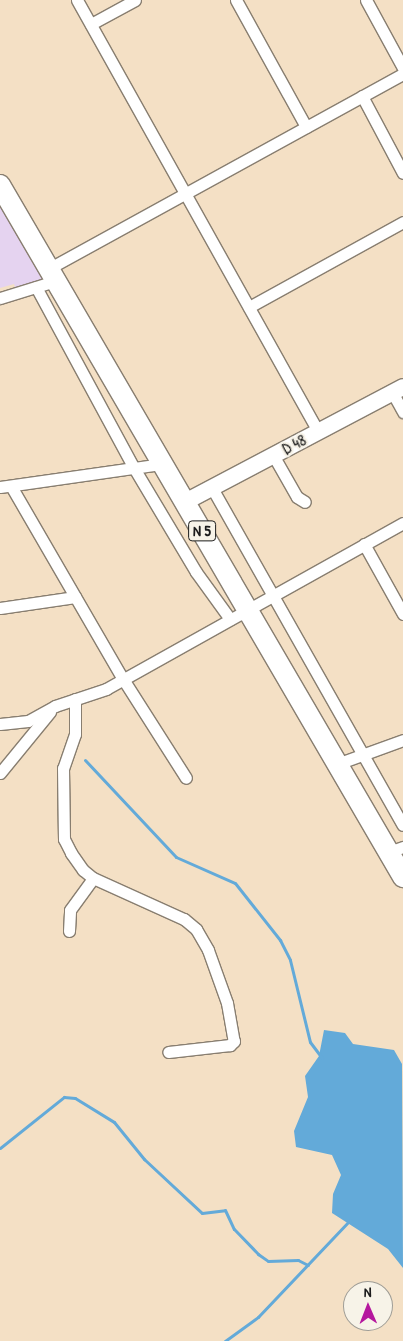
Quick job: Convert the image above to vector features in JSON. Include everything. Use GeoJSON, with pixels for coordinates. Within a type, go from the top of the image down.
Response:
{"type":"FeatureCollection","features":[{"type":"Feature","properties":{"kind":"highway","name":"N 5"},"geometry":{"type":"LineString","coordinates":[[0,185],[185,502],[239,614],[337,764],[396,849],[403,877]]}},
{"type":"Feature","properties":{"kind":"street"},"geometry":{"type":"LineString","coordinates":[[78,0],[318,432]]}},
{"type":"Feature","properties":{"kind":"street"},"geometry":{"type":"LineString","coordinates":[[91,24],[135,0]]}},
{"type":"Feature","properties":{"kind":"street"},"geometry":{"type":"LineString","coordinates":[[236,0],[306,127]]}},
{"type":"Feature","properties":{"kind":"street"},"geometry":{"type":"LineString","coordinates":[[366,0],[403,68]]}},
{"type":"Feature","properties":{"kind":"street"},"geometry":{"type":"LineString","coordinates":[[0,298],[36,287],[52,275],[185,194],[403,74]]}},
{"type":"Feature","properties":{"kind":"street"},"geometry":{"type":"LineString","coordinates":[[362,96],[403,173]]}},
{"type":"Feature","properties":{"kind":"street"},"geometry":{"type":"LineString","coordinates":[[248,307],[403,222]]}},
{"type":"Feature","properties":{"kind":"street"},"geometry":{"type":"LineString","coordinates":[[36,287],[134,468],[196,572],[239,614]]}},
{"type":"Feature","properties":{"kind":"street"},"geometry":{"type":"LineString","coordinates":[[398,390],[403,412]]}},
{"type":"Feature","properties":{"kind":"street","name":"D 48"},"geometry":{"type":"LineString","coordinates":[[185,502],[398,390]]}},
{"type":"Feature","properties":{"kind":"street"},"geometry":{"type":"LineString","coordinates":[[273,455],[297,496],[305,502]]}},
{"type":"Feature","properties":{"kind":"street"},"geometry":{"type":"LineString","coordinates":[[162,464],[6,487],[75,596],[123,680],[186,778]]}},
{"type":"Feature","properties":{"kind":"street"},"geometry":{"type":"LineString","coordinates":[[212,488],[403,825]]}},
{"type":"Feature","properties":{"kind":"street"},"geometry":{"type":"LineString","coordinates":[[0,724],[28,721],[55,706],[123,680],[403,522]]}},
{"type":"Feature","properties":{"kind":"street"},"geometry":{"type":"LineString","coordinates":[[364,544],[403,614]]}},
{"type":"Feature","properties":{"kind":"street"},"geometry":{"type":"LineString","coordinates":[[0,608],[75,596]]}},
{"type":"Feature","properties":{"kind":"street"},"geometry":{"type":"LineString","coordinates":[[75,699],[74,734],[63,768],[64,839],[83,870],[93,878],[184,919],[196,929],[208,950],[227,1003],[234,1040],[230,1045],[168,1052]]}},
{"type":"Feature","properties":{"kind":"street"},"geometry":{"type":"LineString","coordinates":[[0,773],[55,706]]}},
{"type":"Feature","properties":{"kind":"street"},"geometry":{"type":"LineString","coordinates":[[337,764],[403,740]]}},
{"type":"Feature","properties":{"kind":"street"},"geometry":{"type":"LineString","coordinates":[[69,930],[70,910],[93,878]]}},
{"type":"Feature","properties":{"kind":"shaded area"},"geometry":{"type":"Polygon","coordinates":[[[0,185],[55,281],[17,293],[14,284],[0,288],[0,185]]]}},
{"type":"Feature","properties":{"kind":"water"},"geometry":{"type":"Polygon","coordinates":[[[324,1030],[345,1033],[353,1044],[394,1050],[402,1064],[403,1268],[388,1249],[332,1213],[333,1194],[341,1175],[332,1155],[296,1147],[294,1131],[308,1097],[305,1076],[319,1056],[324,1030]]]}},
{"type":"Feature","properties":{"kind":"waterway"},"geometry":{"type":"LineString","coordinates":[[85,760],[176,857],[235,883],[280,940],[290,960],[310,1042],[322,1058]]}},
{"type":"Feature","properties":{"kind":"waterway"},"geometry":{"type":"LineString","coordinates":[[0,1148],[64,1097],[75,1098],[114,1122],[144,1159],[202,1213],[225,1210],[234,1229],[258,1254],[268,1261],[298,1260],[308,1265]]}},
{"type":"Feature","properties":{"kind":"waterway"},"geometry":{"type":"LineString","coordinates":[[225,1341],[258,1317],[350,1220]]}}]}
